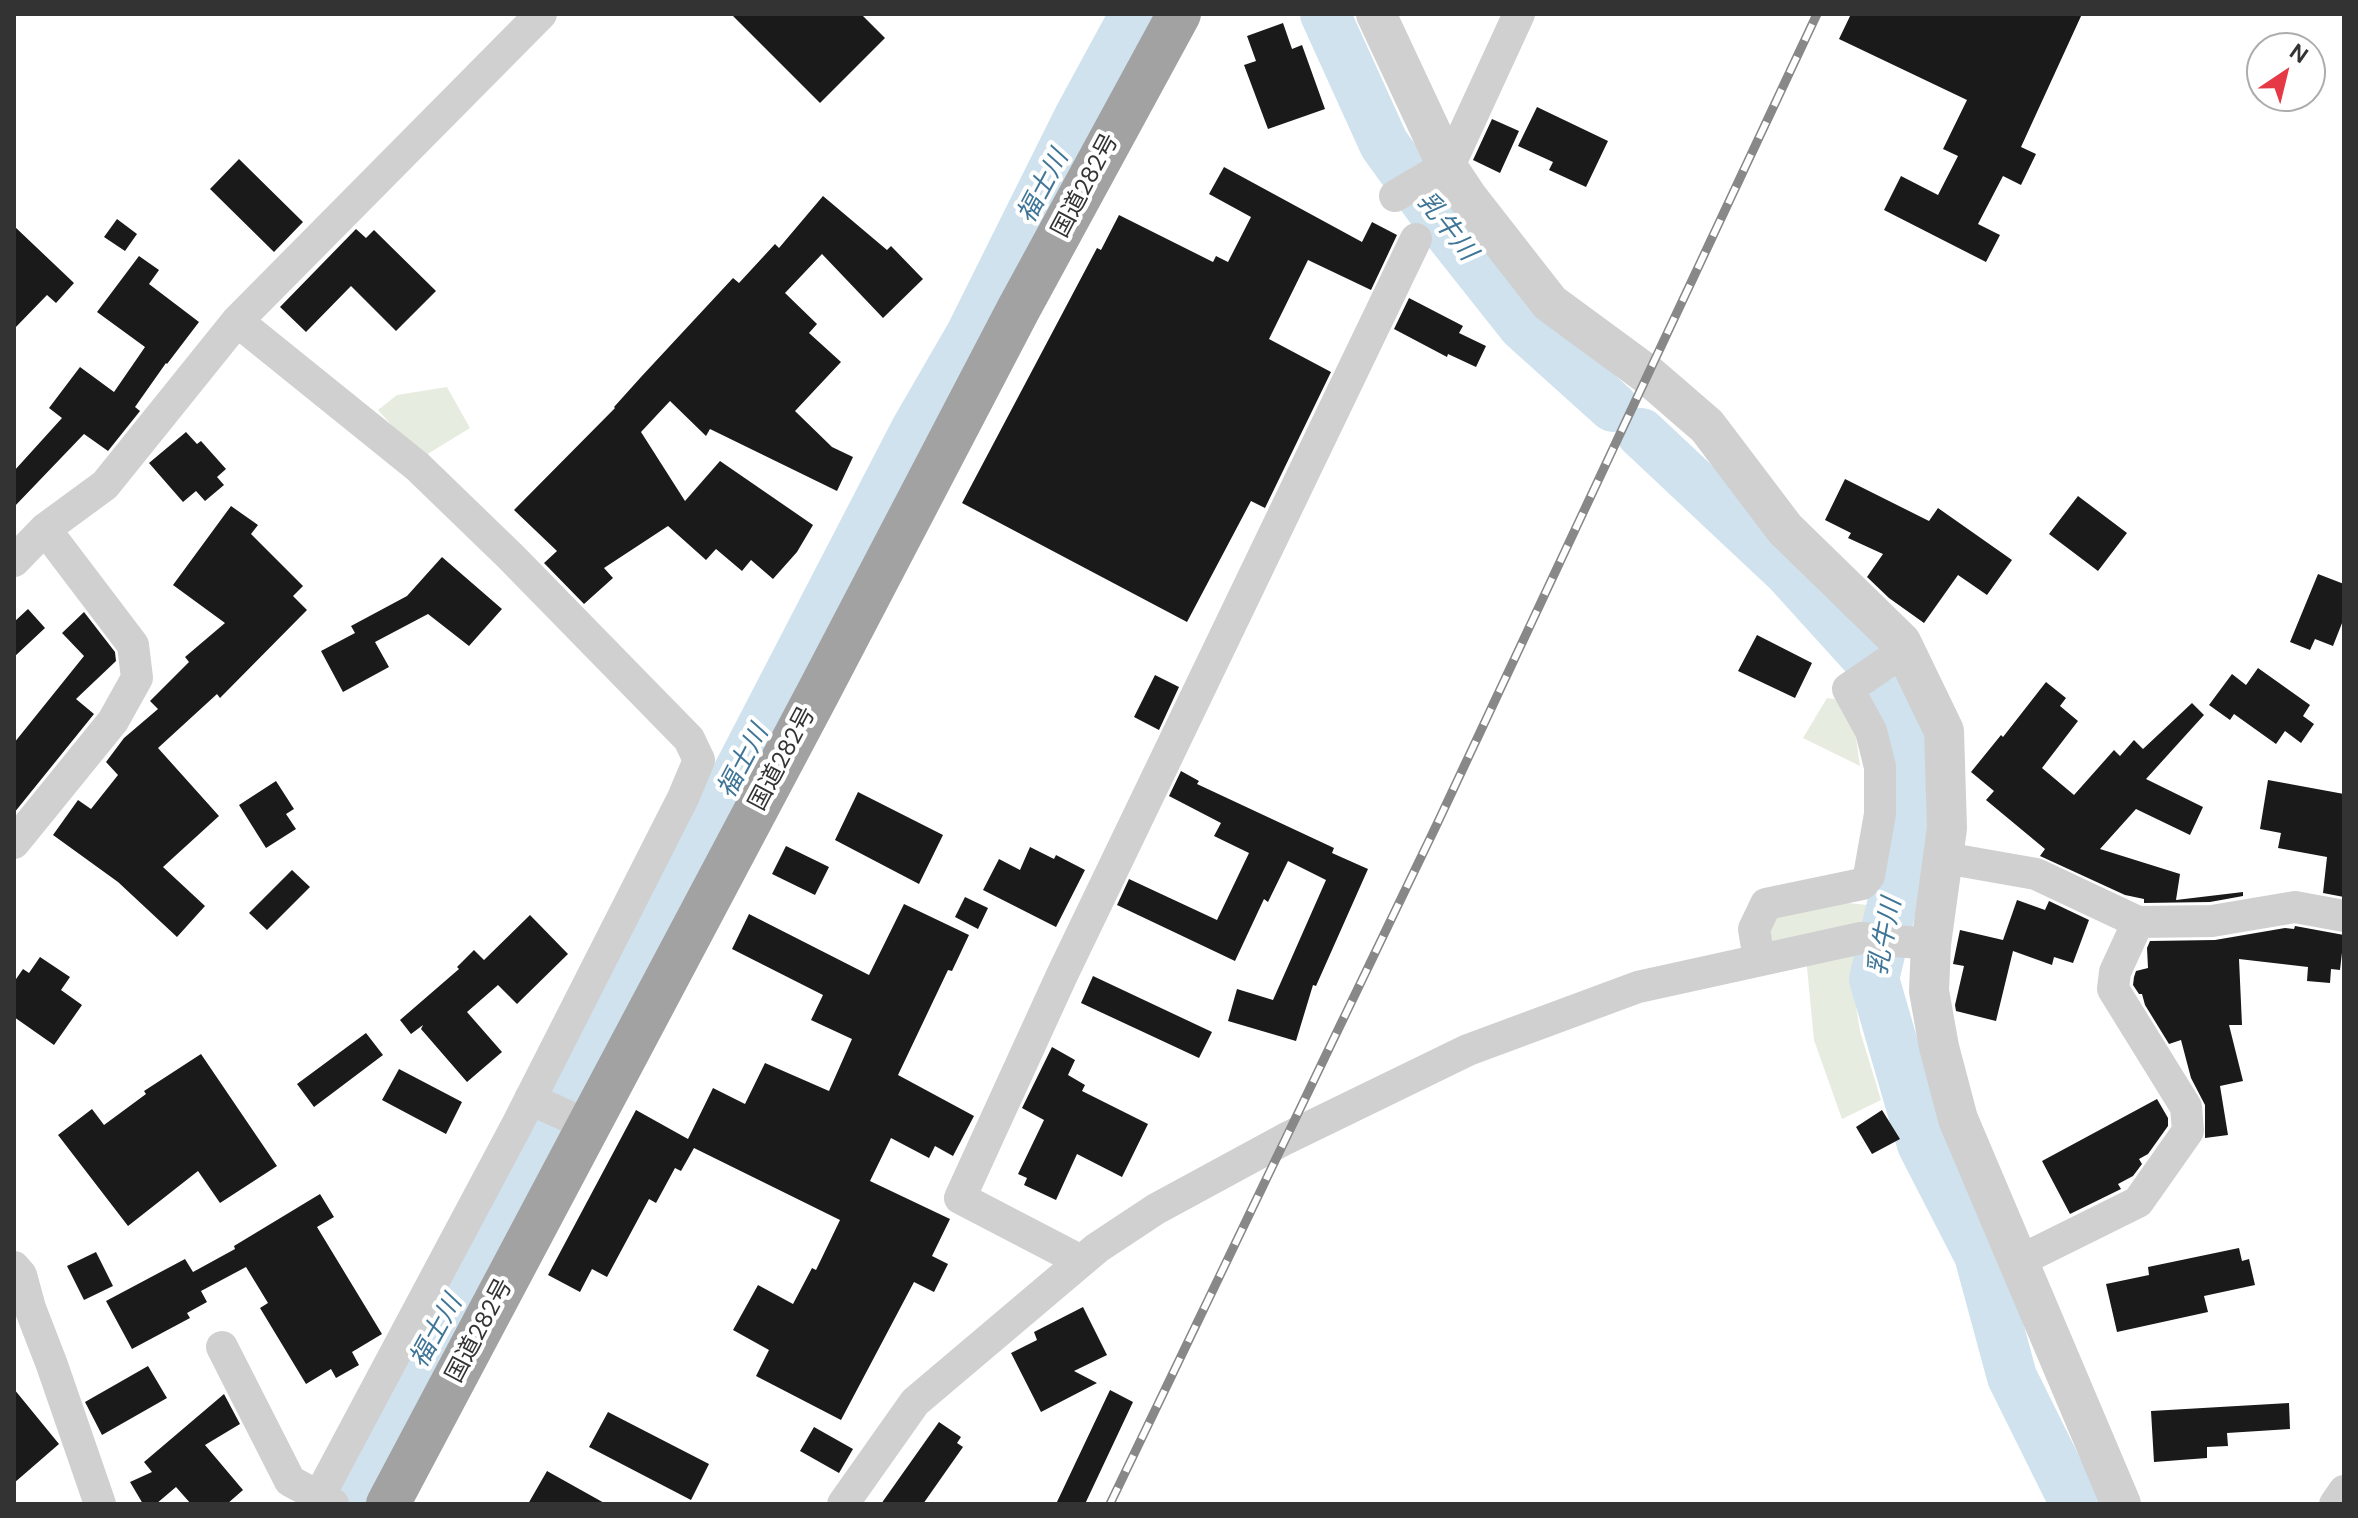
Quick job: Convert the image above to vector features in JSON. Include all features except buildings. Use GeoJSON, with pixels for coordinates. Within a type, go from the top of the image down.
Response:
{"type":"FeatureCollection","features":[{"type":"Feature","properties":{"kind":"highway","name":"国道282号"},"geometry":{"type":"LineString","coordinates":[[388,1504],[1018,310],[1179,14]]}},
{"type":"Feature","properties":{"kind":"street"},"geometry":{"type":"LineString","coordinates":[[14,561],[45,529],[105,485],[237,321],[541,14]]}},
{"type":"Feature","properties":{"kind":"street"},"geometry":{"type":"LineString","coordinates":[[1376,14],[1441,170],[1468,198],[1550,303],[1648,375],[1707,426],[1785,529],[1901,642],[1944,731],[1947,828],[1931,944],[1929,991],[1939,1047],[1958,1119],[2121,1504]]}},
{"type":"Feature","properties":{"kind":"street"},"geometry":{"type":"LineString","coordinates":[[1395,196],[1441,170],[1519,14]]}},
{"type":"Feature","properties":{"kind":"street"},"geometry":{"type":"LineString","coordinates":[[1081,1261],[960,1198],[1062,975],[1416,239]]}},
{"type":"Feature","properties":{"kind":"street"},"geometry":{"type":"LineString","coordinates":[[222,1347],[290,1481],[322,1500],[531,1099],[683,798],[699,760],[689,739],[418,467],[237,321]]}},
{"type":"Feature","properties":{"kind":"street"},"geometry":{"type":"LineString","coordinates":[[14,843],[113,721],[137,678],[133,645],[45,529]]}},
{"type":"Feature","properties":{"kind":"street"},"geometry":{"type":"LineString","coordinates":[[1759,960],[1754,929],[1766,904],[1862,884],[1869,876],[1880,814],[1880,767],[1871,731],[1848,689],[1904,650]]}},
{"type":"Feature","properties":{"kind":"street"},"geometry":{"type":"LineString","coordinates":[[1945,858],[2036,874],[2138,922],[2212,921],[2295,907],[2344,916]]}},
{"type":"Feature","properties":{"kind":"street"},"geometry":{"type":"LineString","coordinates":[[2017,1262],[2138,1202],[2188,1131],[2186,1107],[2113,989],[2115,972],[2138,922]]}},
{"type":"Feature","properties":{"kind":"street"},"geometry":{"type":"LineString","coordinates":[[843,1504],[915,1402],[1081,1261],[1156,1209],[1285,1139],[1468,1050],[1638,987],[1861,938],[1931,944]]}},
{"type":"Feature","properties":{"kind":"street"},"geometry":{"type":"LineString","coordinates":[[531,1099],[586,1124]]}},
{"type":"Feature","properties":{"kind":"street"},"geometry":{"type":"LineString","coordinates":[[14,1267],[21,1275],[100,1504]]}},
{"type":"Feature","properties":{"kind":"street"},"geometry":{"type":"LineString","coordinates":[[2335,1504],[2344,1491]]}},
{"type":"Feature","properties":{"kind":"shaded area"},"geometry":{"type":"Polygon","coordinates":[[[447,387],[470,428],[421,458],[378,410],[397,395],[447,387]]]}},
{"type":"Feature","properties":{"kind":"shaded area"},"geometry":{"type":"Polygon","coordinates":[[[1827,698],[1851,701],[1860,766],[1803,738],[1827,698]]]}},
{"type":"Feature","properties":{"kind":"shaded area"},"geometry":{"type":"Polygon","coordinates":[[[1817,900],[1868,905],[1864,929],[1764,947],[1777,910],[1817,900]]]}},
{"type":"Feature","properties":{"kind":"shaded area"},"geometry":{"type":"Polygon","coordinates":[[[1859,947],[1854,994],[1860,1031],[1881,1100],[1842,1119],[1814,1040],[1806,957],[1859,947]]]}},
{"type":"Feature","properties":{"kind":"waterway","name":"福士川"},"geometry":{"type":"LineString","coordinates":[[343,1504],[631,979],[916,429],[971,334],[1079,117],[1135,14]]}},
{"type":"Feature","properties":{"kind":"waterway","name":"乳牛川"},"geometry":{"type":"LineString","coordinates":[[1325,14],[1384,144],[1439,220],[1523,326],[1613,407]]}},
{"type":"Feature","properties":{"kind":"waterway","name":"乳牛川"},"geometry":{"type":"LineString","coordinates":[[1641,433],[1788,571],[1866,657],[1896,710],[1910,830],[1874,979],[1922,1144],[1979,1255],[2012,1377],[2075,1504]]}},
{"type":"Feature","properties":{"kind":"railway"},"geometry":{"type":"LineString","coordinates":[[1110,1504],[1437,824],[1817,14]]}}]}
